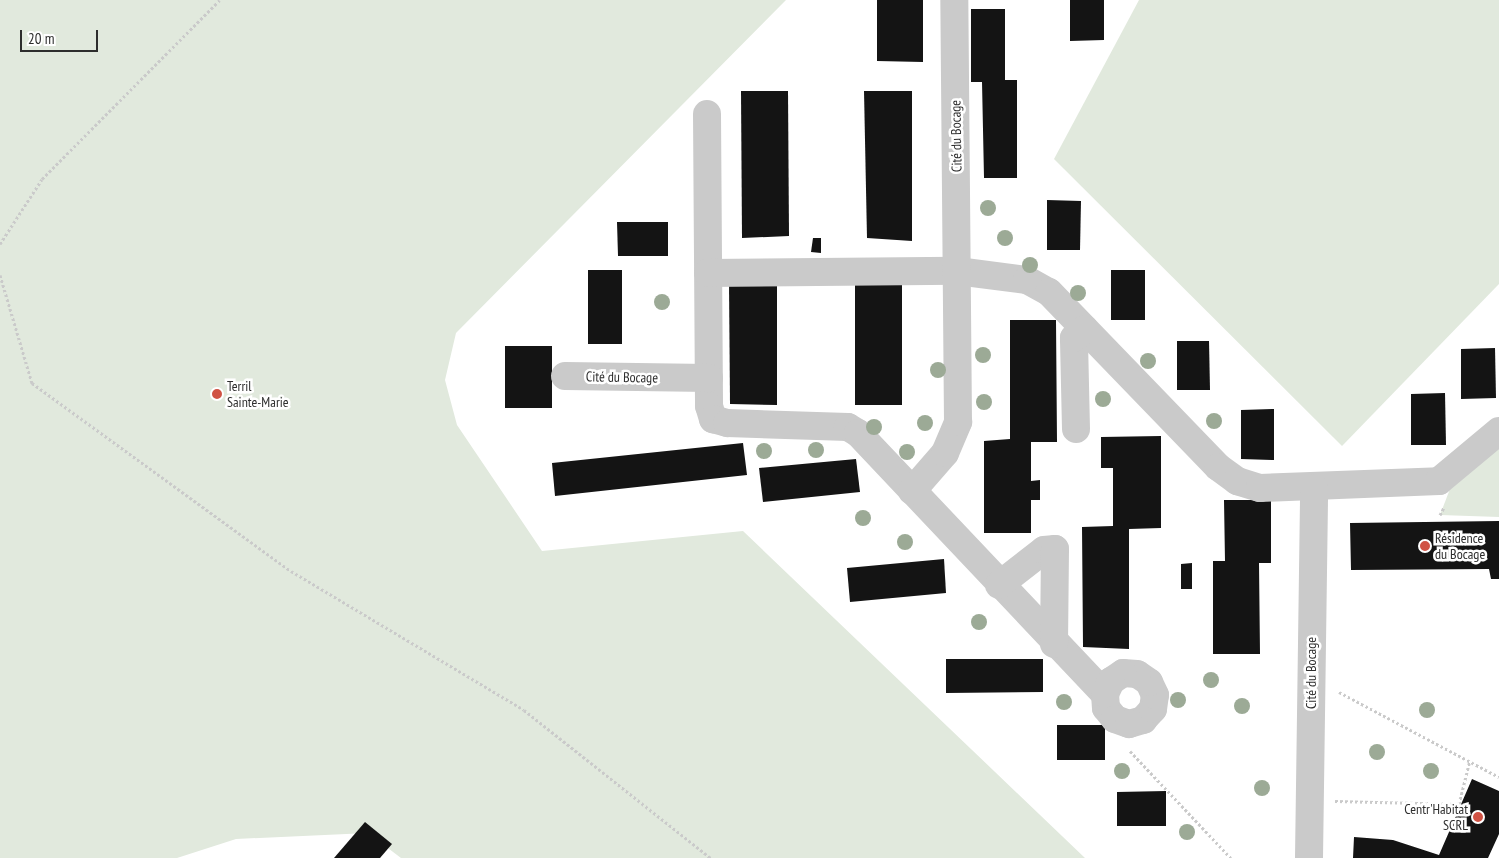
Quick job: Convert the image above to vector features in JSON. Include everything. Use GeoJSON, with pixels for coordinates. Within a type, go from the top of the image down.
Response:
{"type":"FeatureCollection","features":[{"type":"Feature","properties":{"kind":"street","name":"Cité du Bocage"},"geometry":{"type":"LineString","coordinates":[[912,491],[945,453],[958,422],[954,0]]}},
{"type":"Feature","properties":{"kind":"street"},"geometry":{"type":"LineString","coordinates":[[708,114],[709,378],[713,419],[727,423],[848,427],[912,491],[1054,644],[1105,694]]}},
{"type":"Feature","properties":{"kind":"street"},"geometry":{"type":"LineString","coordinates":[[708,273],[957,271],[1027,280],[1049,292],[1218,467],[1237,481],[1260,488],[1314,488],[1439,481],[1499,430]]}},
{"type":"Feature","properties":{"kind":"street"},"geometry":{"type":"LineString","coordinates":[[1076,428],[1074,338],[1085,329]]}},
{"type":"Feature","properties":{"kind":"street","name":"Cité du Bocage"},"geometry":{"type":"LineString","coordinates":[[565,376],[709,378]]}},
{"type":"Feature","properties":{"kind":"street","name":"Cité du Bocage"},"geometry":{"type":"LineString","coordinates":[[1309,858],[1314,488]]}},
{"type":"Feature","properties":{"kind":"street"},"geometry":{"type":"LineString","coordinates":[[999,585],[1044,550],[1055,549],[1054,644]]}},
{"type":"Feature","properties":{"kind":"street"},"geometry":{"type":"LineString","coordinates":[[1123,673],[1137,674],[1149,682],[1155,695],[1152,709],[1143,720],[1129,724],[1115,719],[1106,708],[1105,694],[1111,681],[1123,673]]}},
{"type":"Feature","properties":{"kind":"path"},"geometry":{"type":"LineString","coordinates":[[0,244],[42,179],[220,0]]}},
{"type":"Feature","properties":{"kind":"path"},"geometry":{"type":"LineString","coordinates":[[0,275],[32,383],[291,570],[524,710],[711,858]]}},
{"type":"Feature","properties":{"kind":"path"},"geometry":{"type":"LineString","coordinates":[[1311,678],[1470,760],[1499,777]]}},
{"type":"Feature","properties":{"kind":"path"},"geometry":{"type":"LineString","coordinates":[[1115,719],[1115,735],[1231,858]]}},
{"type":"Feature","properties":{"kind":"path"},"geometry":{"type":"LineString","coordinates":[[1309,800],[1459,804],[1470,760]]}},
{"type":"Feature","properties":{"kind":"shaded area","name":"Terril Sainte-Marie"},"geometry":{"type":"Polygon","coordinates":[[[0,0],[786,0],[456,333],[445,380],[457,425],[542,551],[743,531],[1085,858],[401,858],[368,833],[236,839],[177,858],[0,858],[0,0]]]}},
{"type":"Feature","properties":{"kind":"shaded area"},"geometry":{"type":"Polygon","coordinates":[[[1139,0],[1499,0],[1499,284],[1342,446],[1054,159],[1139,0]]]}},
{"type":"Feature","properties":{"kind":"shaded area"},"geometry":{"type":"Polygon","coordinates":[[[1499,431],[1499,517],[1440,515],[1458,468],[1499,431]]]}},
{"type":"Feature","properties":{"kind":"building"},"geometry":{"type":"Polygon","coordinates":[[[877,0],[923,0],[923,62],[877,61],[877,0]]]}},
{"type":"Feature","properties":{"kind":"building"},"geometry":{"type":"Polygon","coordinates":[[[1070,0],[1104,0],[1104,40],[1070,41],[1070,0]]]}},
{"type":"Feature","properties":{"kind":"building"},"geometry":{"type":"Polygon","coordinates":[[[971,9],[1005,9],[1005,80],[1017,80],[1017,178],[984,178],[982,82],[971,82],[971,9]]]}},
{"type":"Feature","properties":{"kind":"building"},"geometry":{"type":"Polygon","coordinates":[[[741,91],[788,91],[789,236],[742,238],[741,91]]]}},
{"type":"Feature","properties":{"kind":"building"},"geometry":{"type":"Polygon","coordinates":[[[864,91],[912,91],[912,241],[867,238],[864,91]]]}},
{"type":"Feature","properties":{"kind":"building"},"geometry":{"type":"Polygon","coordinates":[[[1047,200],[1081,201],[1080,250],[1047,250],[1047,200]]]}},
{"type":"Feature","properties":{"kind":"building"},"geometry":{"type":"Polygon","coordinates":[[[617,222],[668,222],[668,256],[618,256],[617,222]]]}},
{"type":"Feature","properties":{"kind":"building"},"geometry":{"type":"Polygon","coordinates":[[[813,238],[821,238],[821,253],[811,252],[813,238]]]}},
{"type":"Feature","properties":{"kind":"building"},"geometry":{"type":"Polygon","coordinates":[[[588,270],[622,270],[622,344],[588,344],[588,270]]]}},
{"type":"Feature","properties":{"kind":"building"},"geometry":{"type":"Polygon","coordinates":[[[1111,270],[1145,270],[1145,320],[1111,320],[1111,270]]]}},
{"type":"Feature","properties":{"kind":"building"},"geometry":{"type":"Polygon","coordinates":[[[729,283],[777,284],[777,405],[730,404],[729,283]]]}},
{"type":"Feature","properties":{"kind":"building"},"geometry":{"type":"Polygon","coordinates":[[[855,283],[902,283],[902,405],[855,405],[855,283]]]}},
{"type":"Feature","properties":{"kind":"building"},"geometry":{"type":"Polygon","coordinates":[[[1010,320],[1056,320],[1057,442],[1031,442],[1031,481],[1040,480],[1040,500],[1031,500],[1031,533],[984,533],[984,441],[1010,439],[1010,320]]]}},
{"type":"Feature","properties":{"kind":"building"},"geometry":{"type":"Polygon","coordinates":[[[1177,341],[1209,341],[1210,390],[1177,390],[1177,341]]]}},
{"type":"Feature","properties":{"kind":"building"},"geometry":{"type":"Polygon","coordinates":[[[505,346],[552,346],[552,408],[505,408],[505,346]]]}},
{"type":"Feature","properties":{"kind":"building"},"geometry":{"type":"Polygon","coordinates":[[[1495,348],[1496,398],[1461,399],[1461,349],[1495,348]]]}},
{"type":"Feature","properties":{"kind":"building"},"geometry":{"type":"Polygon","coordinates":[[[1445,393],[1446,445],[1411,445],[1411,394],[1445,393]]]}},
{"type":"Feature","properties":{"kind":"building"},"geometry":{"type":"Polygon","coordinates":[[[1274,409],[1274,460],[1241,459],[1241,410],[1274,409]]]}},
{"type":"Feature","properties":{"kind":"building"},"geometry":{"type":"Polygon","coordinates":[[[1161,436],[1161,528],[1129,529],[1129,649],[1083,647],[1082,527],[1113,526],[1113,468],[1101,468],[1101,437],[1161,436]]]}},
{"type":"Feature","properties":{"kind":"building"},"geometry":{"type":"Polygon","coordinates":[[[743,443],[747,475],[555,496],[552,463],[743,443]]]}},
{"type":"Feature","properties":{"kind":"building"},"geometry":{"type":"Polygon","coordinates":[[[856,459],[860,492],[763,502],[759,468],[856,459]]]}},
{"type":"Feature","properties":{"kind":"building"},"geometry":{"type":"Polygon","coordinates":[[[1224,500],[1271,500],[1271,563],[1259,563],[1260,654],[1213,654],[1213,561],[1225,561],[1224,500]]]}},
{"type":"Feature","properties":{"kind":"building","name":"Résidence du Bocage"},"geometry":{"type":"Polygon","coordinates":[[[1499,521],[1499,579],[1491,579],[1489,569],[1351,570],[1350,523],[1499,521]]]}},
{"type":"Feature","properties":{"kind":"building"},"geometry":{"type":"Polygon","coordinates":[[[944,559],[946,593],[850,602],[847,568],[944,559]]]}},
{"type":"Feature","properties":{"kind":"building"},"geometry":{"type":"Polygon","coordinates":[[[1192,563],[1192,589],[1181,589],[1181,564],[1192,563]]]}},
{"type":"Feature","properties":{"kind":"building"},"geometry":{"type":"Polygon","coordinates":[[[946,659],[1043,659],[1043,692],[946,693],[946,659]]]}},
{"type":"Feature","properties":{"kind":"building"},"geometry":{"type":"Polygon","coordinates":[[[1057,725],[1105,725],[1105,760],[1057,760],[1057,725]]]}},
{"type":"Feature","properties":{"kind":"building","name":"Centr'Habitat SCRL"},"geometry":{"type":"Polygon","coordinates":[[[1472,779],[1499,791],[1499,834],[1488,858],[1353,858],[1354,837],[1393,840],[1439,855],[1472,779]]]}},
{"type":"Feature","properties":{"kind":"building"},"geometry":{"type":"Polygon","coordinates":[[[1166,791],[1166,826],[1117,826],[1117,792],[1166,791]]]}},
{"type":"Feature","properties":{"kind":"building"},"geometry":{"type":"Polygon","coordinates":[[[365,822],[392,844],[380,858],[334,858],[365,822]]]}},
{"type":"Feature","properties":{"kind":"place","name":"Terril Sainte-Marie"},"geometry":{"type":"Point","coordinates":[217,394]}},
{"type":"Feature","properties":{"kind":"place","name":"Résidence du Bocage"},"geometry":{"type":"Point","coordinates":[1425,546]}},
{"type":"Feature","properties":{"kind":"place","name":"Centr'Habitat SCRL"},"geometry":{"type":"Point","coordinates":[1478,817]}}]}
